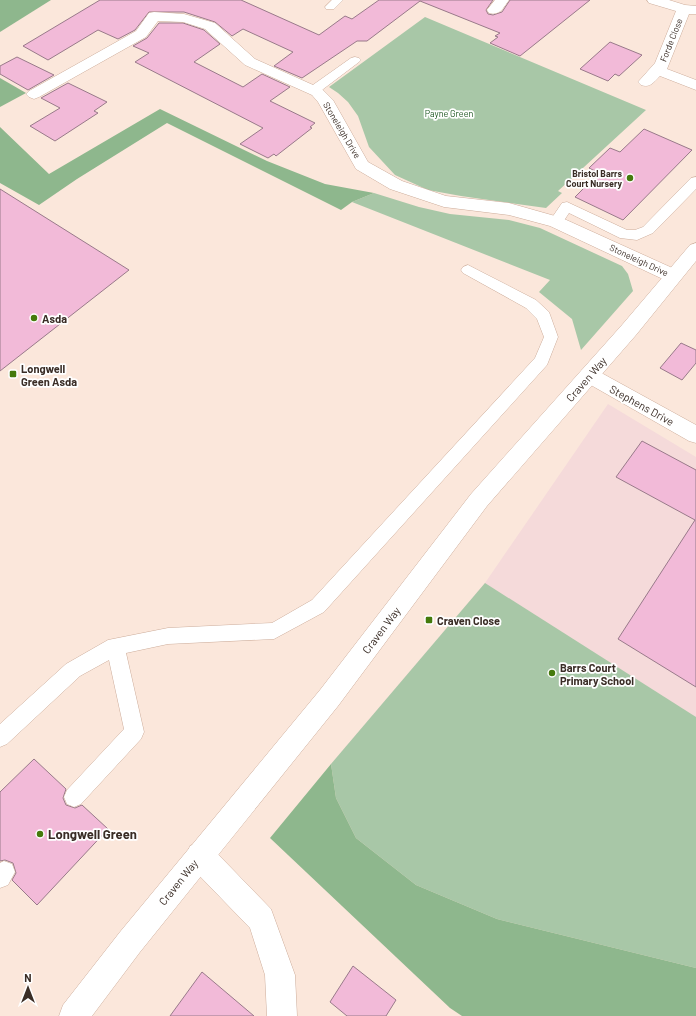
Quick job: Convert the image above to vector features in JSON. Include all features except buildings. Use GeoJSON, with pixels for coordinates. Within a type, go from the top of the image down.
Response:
{"type":"FeatureCollection","features":[{"type":"Feature","properties":{"kind":"street"},"geometry":{"type":"LineString","coordinates":[[654,0],[690,10]]}},
{"type":"Feature","properties":{"kind":"street","name":"Forde Close"},"geometry":{"type":"LineString","coordinates":[[646,82],[662,65],[690,10]]}},
{"type":"Feature","properties":{"kind":"street","name":"Stoneleigh Drive"},"geometry":{"type":"LineString","coordinates":[[34,94],[141,34],[157,11],[184,18],[210,26],[250,62],[314,90],[325,100],[362,164],[396,185],[444,201],[509,209],[556,222],[673,276]]}},
{"type":"Feature","properties":{"kind":"street","name":"Forde Close"},"geometry":{"type":"LineString","coordinates":[[657,70],[696,85]]}},
{"type":"Feature","properties":{"kind":"street","name":"Craven Way"},"geometry":{"type":"LineString","coordinates":[[74,1016],[130,942],[329,698],[480,500],[696,249]]}},
{"type":"Feature","properties":{"kind":"street","name":"Stephens Drive"},"geometry":{"type":"LineString","coordinates":[[589,375],[696,435]]}},
{"type":"Feature","properties":{"kind":"street"},"geometry":{"type":"LineString","coordinates":[[200,856],[261,919],[280,975],[282,1016]]}},
{"type":"Feature","properties":{"kind":"lane"},"geometry":{"type":"LineString","coordinates":[[314,90],[355,60]]}},
{"type":"Feature","properties":{"kind":"lane"},"geometry":{"type":"LineString","coordinates":[[556,222],[567,206],[625,235],[637,235],[648,230],[696,181]]}},
{"type":"Feature","properties":{"kind":"lane"},"geometry":{"type":"LineString","coordinates":[[0,738],[73,670],[115,646],[168,636],[274,631],[318,606],[542,361],[551,337],[544,316],[531,304],[468,270]]}},
{"type":"Feature","properties":{"kind":"lane"},"geometry":{"type":"LineString","coordinates":[[74,797],[134,732],[115,646]]}},
{"type":"Feature","properties":{"kind":"shaded area","name":"Barrs Court Primary School"},"geometry":{"type":"Polygon","coordinates":[[[608,404],[696,457],[696,968],[331,764],[485,583],[608,404]]]}},
{"type":"Feature","properties":{"kind":"green space"},"geometry":{"type":"Polygon","coordinates":[[[0,0],[51,0],[0,32],[0,0]]]}},
{"type":"Feature","properties":{"kind":"green space","name":"Payne Green"},"geometry":{"type":"Polygon","coordinates":[[[425,17],[646,110],[558,191],[562,193],[546,208],[428,190],[395,175],[369,147],[358,116],[348,102],[329,87],[425,17]]]}},
{"type":"Feature","properties":{"kind":"green space"},"geometry":{"type":"Polygon","coordinates":[[[0,78],[26,93],[0,107],[0,78]]]}},
{"type":"Feature","properties":{"kind":"green space"},"geometry":{"type":"Polygon","coordinates":[[[160,109],[267,161],[325,184],[374,193],[352,202],[341,210],[167,123],[77,179],[39,205],[0,183],[0,127],[49,174],[160,109]]]}},
{"type":"Feature","properties":{"kind":"green space"},"geometry":{"type":"Polygon","coordinates":[[[374,193],[419,207],[450,214],[509,220],[540,228],[622,266],[628,274],[633,291],[581,350],[572,319],[539,292],[550,280],[352,202],[374,193]]]}},
{"type":"Feature","properties":{"kind":"green space","name":"Barrs Court Primary School"},"geometry":{"type":"Polygon","coordinates":[[[485,583],[696,717],[696,968],[497,919],[416,885],[356,838],[336,798],[331,764],[485,583]]]}},
{"type":"Feature","properties":{"kind":"green space"},"geometry":{"type":"Polygon","coordinates":[[[331,764],[336,798],[356,838],[416,885],[497,919],[696,968],[696,1016],[462,1016],[450,1008],[270,838],[331,764]]]}},
{"type":"Feature","properties":{"kind":"place","name":"Bristol Barrs Court Nursery"},"geometry":{"type":"Point","coordinates":[630,178]}},
{"type":"Feature","properties":{"kind":"place","name":"Asda"},"geometry":{"type":"Point","coordinates":[34,318]}},
{"type":"Feature","properties":{"kind":"place","name":"Longwell Green Asda"},"geometry":{"type":"Point","coordinates":[13,374]}},
{"type":"Feature","properties":{"kind":"place","name":"Craven Close"},"geometry":{"type":"Point","coordinates":[429,620]}},
{"type":"Feature","properties":{"kind":"place","name":"Barrs Court Primary School"},"geometry":{"type":"Point","coordinates":[552,673]}},
{"type":"Feature","properties":{"kind":"place","name":"Longwell Green"},"geometry":{"type":"Point","coordinates":[40,834]}}]}
